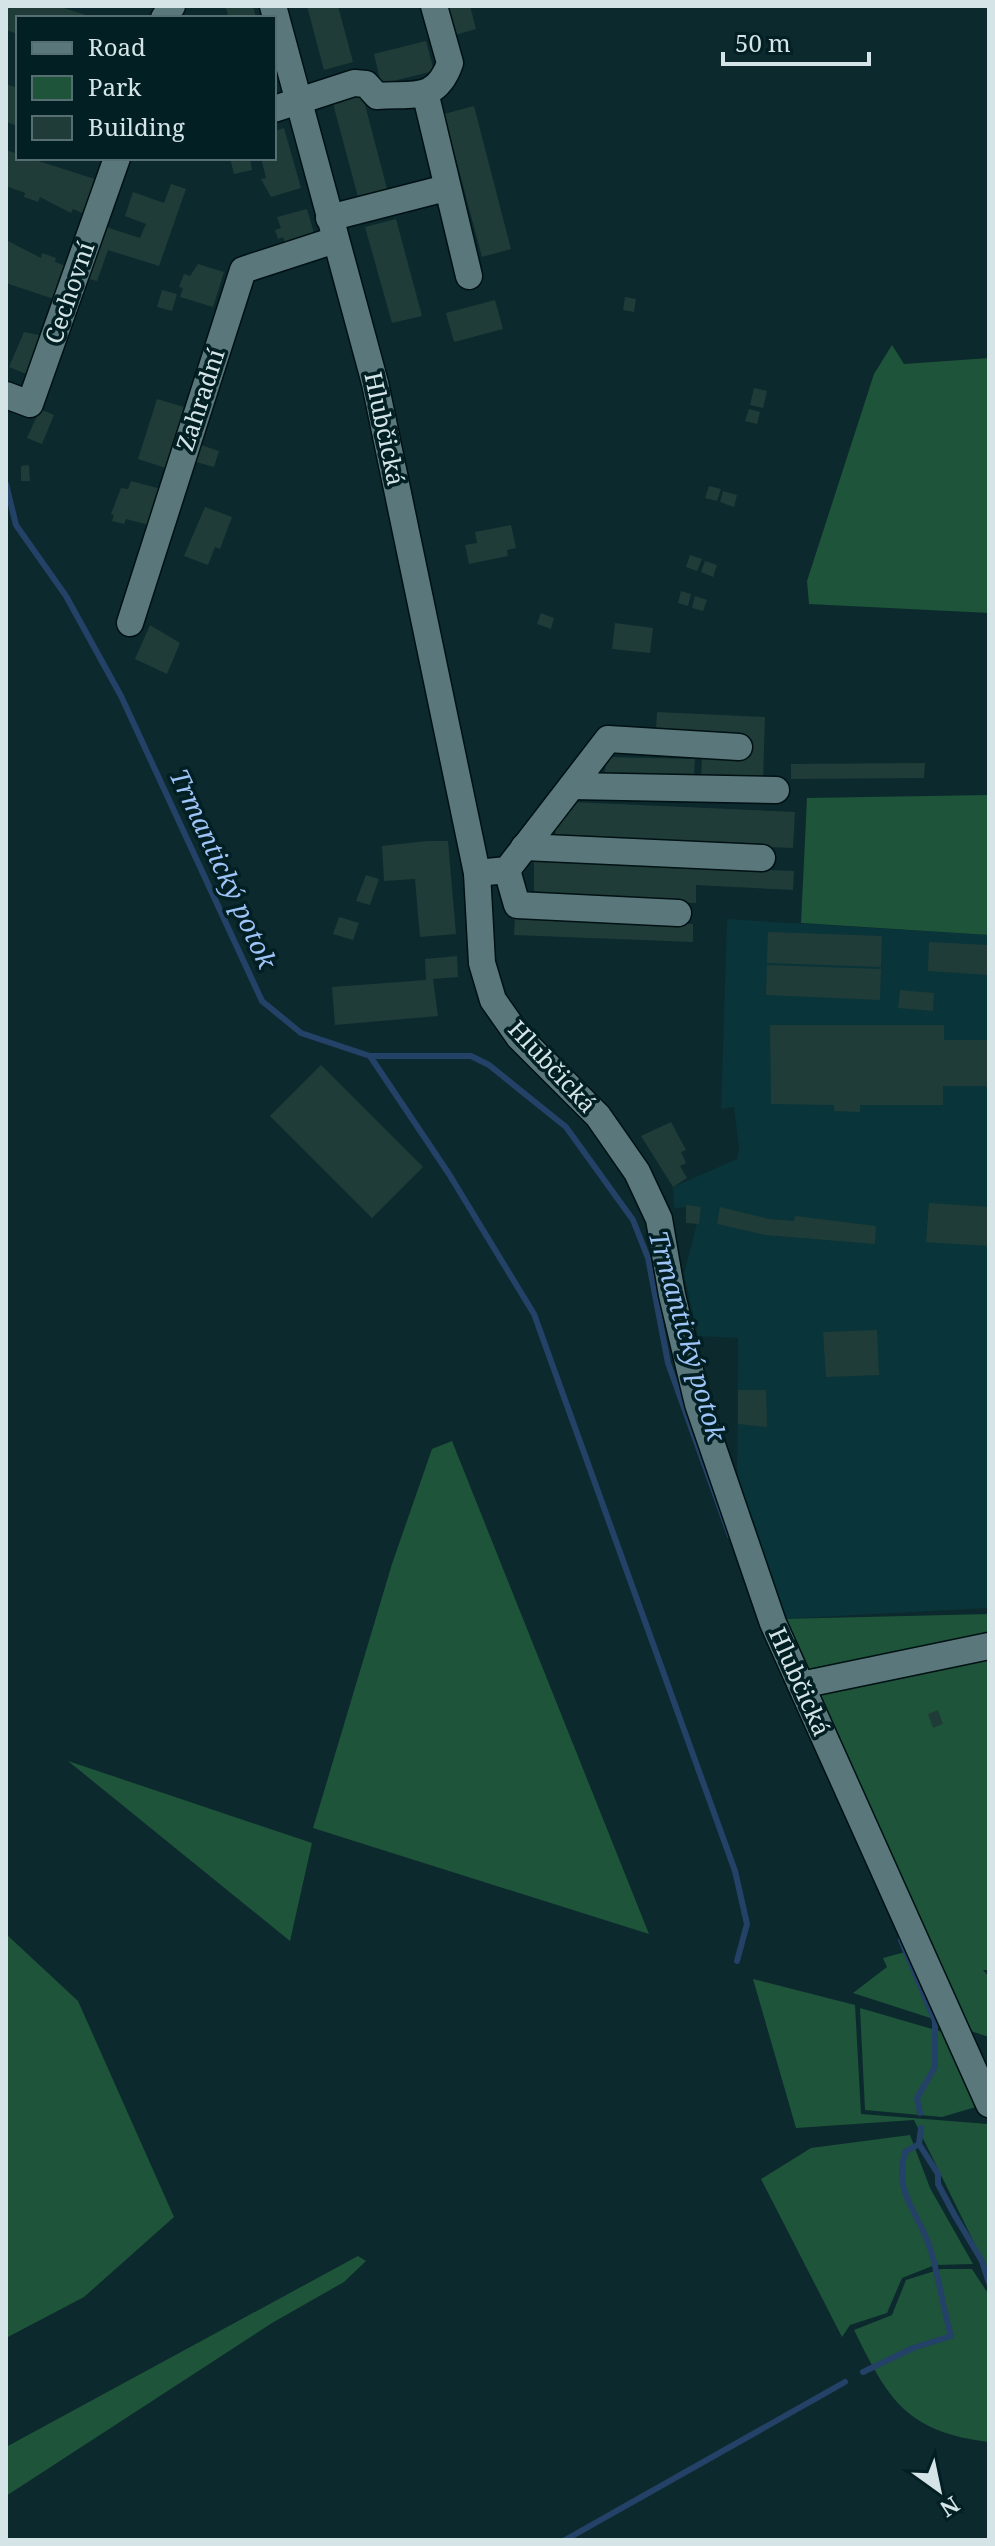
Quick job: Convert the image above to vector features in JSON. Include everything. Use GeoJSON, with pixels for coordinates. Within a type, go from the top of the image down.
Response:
{"type":"FeatureCollection","features":[{"type":"Feature","properties":{"kind":"street"},"geometry":{"type":"LineString","coordinates":[[286,105],[357,83],[366,84],[377,96],[426,96],[440,84],[450,63],[434,6]]}},
{"type":"Feature","properties":{"kind":"street","name":"Hlubčická"},"geometry":{"type":"LineString","coordinates":[[276,29],[286,105],[332,229],[375,383],[477,873],[482,963],[493,1000],[519,1037],[598,1116],[637,1172],[659,1219],[672,1295],[698,1404],[773,1623],[989,2104]]}},
{"type":"Feature","properties":{"kind":"street"},"geometry":{"type":"LineString","coordinates":[[426,96],[469,276]]}},
{"type":"Feature","properties":{"kind":"street","name":"Cechovní"},"geometry":{"type":"LineString","coordinates":[[7,395],[30,404],[116,160]]}},
{"type":"Feature","properties":{"kind":"street"},"geometry":{"type":"LineString","coordinates":[[332,229],[446,188]]}},
{"type":"Feature","properties":{"kind":"street","name":"Zahradní"},"geometry":{"type":"LineString","coordinates":[[130,623],[243,270],[332,229]]}},
{"type":"Feature","properties":{"kind":"street"},"geometry":{"type":"LineString","coordinates":[[477,873],[507,870],[608,739],[739,747]]}},
{"type":"Feature","properties":{"kind":"street"},"geometry":{"type":"LineString","coordinates":[[572,786],[776,790]]}},
{"type":"Feature","properties":{"kind":"street"},"geometry":{"type":"LineString","coordinates":[[524,847],[762,858]]}},
{"type":"Feature","properties":{"kind":"street"},"geometry":{"type":"LineString","coordinates":[[507,870],[517,905],[678,913]]}},
{"type":"Feature","properties":{"kind":"street"},"geometry":{"type":"LineString","coordinates":[[801,1685],[989,1646]]}},
{"type":"Feature","properties":{"kind":"shaded area"},"geometry":{"type":"Polygon","coordinates":[[[727,919],[989,935],[989,1608],[781,1619],[737,1487],[738,1338],[698,1336],[684,1274],[701,1207],[674,1208],[673,1187],[737,1159],[739,1148],[734,1107],[721,1109],[727,919]]]}},
{"type":"Feature","properties":{"kind":"green space"},"geometry":{"type":"Polygon","coordinates":[[[892,345],[904,364],[989,358],[989,613],[809,604],[807,581],[874,374],[892,345]]]}},
{"type":"Feature","properties":{"kind":"green space"},"geometry":{"type":"Polygon","coordinates":[[[989,795],[989,935],[801,923],[807,798],[989,795]]]}},
{"type":"Feature","properties":{"kind":"green space"},"geometry":{"type":"Polygon","coordinates":[[[452,1441],[649,1934],[313,1828],[392,1564],[432,1449],[452,1441]]]}},
{"type":"Feature","properties":{"kind":"green space"},"geometry":{"type":"Polygon","coordinates":[[[989,1614],[989,1970],[983,1970],[989,1977],[989,2037],[853,1993],[887,1967],[883,1958],[931,1945],[817,1687],[781,1619],[989,1614]]]}},
{"type":"Feature","properties":{"kind":"green space"},"geometry":{"type":"Polygon","coordinates":[[[68,1761],[312,1843],[290,1941],[68,1761]]]}},
{"type":"Feature","properties":{"kind":"green space"},"geometry":{"type":"Polygon","coordinates":[[[6,1934],[78,2001],[174,2217],[84,2297],[6,2338],[6,1934]]]}},
{"type":"Feature","properties":{"kind":"green space"},"geometry":{"type":"Polygon","coordinates":[[[753,1979],[855,2005],[861,2114],[988,2124],[989,2273],[914,2120],[796,2128],[753,1979]]]}},
{"type":"Feature","properties":{"kind":"green space"},"geometry":{"type":"Polygon","coordinates":[[[860,2008],[946,2033],[979,2106],[942,2117],[865,2110],[860,2008]]]}},
{"type":"Feature","properties":{"kind":"green space"},"geometry":{"type":"Polygon","coordinates":[[[910,2135],[930,2188],[973,2264],[935,2265],[902,2278],[887,2313],[850,2325],[842,2337],[761,2179],[811,2148],[910,2135]]]}},
{"type":"Feature","properties":{"kind":"green space"},"geometry":{"type":"Polygon","coordinates":[[[358,2256],[366,2261],[344,2282],[272,2323],[6,2496],[6,2447],[358,2256]]]}},
{"type":"Feature","properties":{"kind":"green space"},"geometry":{"type":"Polygon","coordinates":[[[941,2269],[972,2269],[989,2295],[989,2442],[938,2430],[903,2408],[878,2375],[854,2330],[892,2315],[906,2280],[941,2269]]]}},
{"type":"Feature","properties":{"kind":"building"},"geometry":{"type":"Polygon","coordinates":[[[6,6],[58,6],[89,16],[16,16],[16,33],[6,30],[6,6]]]}},
{"type":"Feature","properties":{"kind":"building"},"geometry":{"type":"Polygon","coordinates":[[[225,6],[253,6],[256,16],[228,16],[225,6]]]}},
{"type":"Feature","properties":{"kind":"building"},"geometry":{"type":"Polygon","coordinates":[[[307,6],[338,6],[353,62],[324,70],[307,6]]]}},
{"type":"Feature","properties":{"kind":"building"},"geometry":{"type":"Polygon","coordinates":[[[439,6],[470,6],[476,29],[448,37],[439,6]]]}},
{"type":"Feature","properties":{"kind":"building"},"geometry":{"type":"Polygon","coordinates":[[[426,41],[434,71],[381,84],[374,54],[426,41]]]}},
{"type":"Feature","properties":{"kind":"building"},"geometry":{"type":"Polygon","coordinates":[[[6,84],[16,87],[16,125],[6,122],[6,84]]]}},
{"type":"Feature","properties":{"kind":"building"},"geometry":{"type":"Polygon","coordinates":[[[362,93],[387,189],[358,197],[332,100],[362,93]]]}},
{"type":"Feature","properties":{"kind":"building"},"geometry":{"type":"Polygon","coordinates":[[[474,106],[511,249],[482,257],[444,114],[474,106]]]}},
{"type":"Feature","properties":{"kind":"building"},"geometry":{"type":"Polygon","coordinates":[[[284,128],[301,188],[271,197],[261,179],[266,178],[262,160],[276,160],[276,130],[284,128]]]}},
{"type":"Feature","properties":{"kind":"building"},"geometry":{"type":"Polygon","coordinates":[[[6,150],[16,153],[16,160],[35,160],[98,180],[84,214],[73,209],[71,213],[40,197],[38,202],[24,197],[25,193],[6,186],[6,150]]]}},
{"type":"Feature","properties":{"kind":"building"},"geometry":{"type":"Polygon","coordinates":[[[230,160],[250,160],[252,170],[234,174],[230,160]]]}},
{"type":"Feature","properties":{"kind":"building"},"geometry":{"type":"Polygon","coordinates":[[[171,184],[186,189],[159,266],[108,250],[97,281],[89,279],[106,227],[140,238],[146,224],[125,216],[133,192],[164,203],[171,184]]]}},
{"type":"Feature","properties":{"kind":"building"},"geometry":{"type":"Polygon","coordinates":[[[307,209],[316,240],[287,248],[283,237],[278,239],[275,230],[281,228],[277,217],[307,209]]]}},
{"type":"Feature","properties":{"kind":"building"},"geometry":{"type":"Polygon","coordinates":[[[396,219],[422,316],[392,323],[365,227],[396,219]]]}},
{"type":"Feature","properties":{"kind":"building"},"geometry":{"type":"Polygon","coordinates":[[[8,241],[41,258],[42,253],[56,258],[55,262],[66,266],[54,299],[6,283],[8,241]]]}},
{"type":"Feature","properties":{"kind":"building"},"geometry":{"type":"Polygon","coordinates":[[[198,264],[224,272],[213,307],[180,297],[183,288],[179,287],[184,274],[190,276],[198,264]]]}},
{"type":"Feature","properties":{"kind":"building"},"geometry":{"type":"Polygon","coordinates":[[[162,290],[177,294],[172,311],[157,307],[162,290]]]}},
{"type":"Feature","properties":{"kind":"building"},"geometry":{"type":"Polygon","coordinates":[[[625,297],[636,299],[634,312],[623,310],[625,297]]]}},
{"type":"Feature","properties":{"kind":"building"},"geometry":{"type":"Polygon","coordinates":[[[495,300],[503,329],[454,342],[446,313],[495,300]]]}},
{"type":"Feature","properties":{"kind":"building"},"geometry":{"type":"Polygon","coordinates":[[[24,332],[44,336],[31,376],[9,367],[24,332]]]}},
{"type":"Feature","properties":{"kind":"building"},"geometry":{"type":"Polygon","coordinates":[[[754,388],[767,391],[763,408],[750,405],[754,388]]]}},
{"type":"Feature","properties":{"kind":"building"},"geometry":{"type":"Polygon","coordinates":[[[157,399],[184,407],[166,468],[138,459],[157,399]]]}},
{"type":"Feature","properties":{"kind":"building"},"geometry":{"type":"Polygon","coordinates":[[[40,409],[54,415],[42,444],[27,438],[40,409]]]}},
{"type":"Feature","properties":{"kind":"building"},"geometry":{"type":"Polygon","coordinates":[[[749,409],[760,412],[757,424],[745,421],[749,409]]]}},
{"type":"Feature","properties":{"kind":"building"},"geometry":{"type":"Polygon","coordinates":[[[201,445],[219,451],[214,467],[196,462],[201,445]]]}},
{"type":"Feature","properties":{"kind":"building"},"geometry":{"type":"Polygon","coordinates":[[[29,465],[30,481],[21,481],[21,466],[29,465]]]}},
{"type":"Feature","properties":{"kind":"building"},"geometry":{"type":"Polygon","coordinates":[[[131,481],[161,489],[149,525],[126,519],[124,524],[112,521],[114,515],[111,514],[121,488],[128,489],[131,481]]]}},
{"type":"Feature","properties":{"kind":"building"},"geometry":{"type":"Polygon","coordinates":[[[709,486],[721,489],[717,501],[705,498],[709,486]]]}},
{"type":"Feature","properties":{"kind":"building"},"geometry":{"type":"Polygon","coordinates":[[[723,491],[737,495],[734,507],[720,502],[723,491]]]}},
{"type":"Feature","properties":{"kind":"building"},"geometry":{"type":"Polygon","coordinates":[[[205,507],[232,517],[220,549],[215,547],[208,565],[184,556],[205,507]]]}},
{"type":"Feature","properties":{"kind":"building"},"geometry":{"type":"Polygon","coordinates":[[[511,525],[516,548],[507,550],[508,556],[469,564],[465,545],[477,543],[475,532],[511,525]]]}},
{"type":"Feature","properties":{"kind":"building"},"geometry":{"type":"Polygon","coordinates":[[[690,555],[702,559],[697,571],[686,567],[690,555]]]}},
{"type":"Feature","properties":{"kind":"building"},"geometry":{"type":"Polygon","coordinates":[[[705,561],[717,565],[713,577],[701,572],[705,561]]]}},
{"type":"Feature","properties":{"kind":"building"},"geometry":{"type":"Polygon","coordinates":[[[681,591],[691,594],[688,606],[678,603],[681,591]]]}},
{"type":"Feature","properties":{"kind":"building"},"geometry":{"type":"Polygon","coordinates":[[[695,596],[707,600],[703,611],[692,608],[695,596]]]}},
{"type":"Feature","properties":{"kind":"building"},"geometry":{"type":"Polygon","coordinates":[[[541,613],[554,618],[551,629],[537,624],[541,613]]]}},
{"type":"Feature","properties":{"kind":"building"},"geometry":{"type":"Polygon","coordinates":[[[615,623],[653,628],[650,653],[612,649],[615,623]]]}},
{"type":"Feature","properties":{"kind":"building"},"geometry":{"type":"Polygon","coordinates":[[[150,625],[180,643],[167,674],[135,659],[150,625]]]}},
{"type":"Feature","properties":{"kind":"building"},"geometry":{"type":"Polygon","coordinates":[[[657,712],[765,717],[763,779],[701,777],[702,758],[746,760],[747,735],[656,731],[657,712]]]}},
{"type":"Feature","properties":{"kind":"building"},"geometry":{"type":"Polygon","coordinates":[[[606,757],[695,759],[694,776],[605,773],[606,757]]]}},
{"type":"Feature","properties":{"kind":"building"},"geometry":{"type":"Polygon","coordinates":[[[925,763],[924,778],[791,779],[791,764],[925,763]]]}},
{"type":"Feature","properties":{"kind":"building"},"geometry":{"type":"Polygon","coordinates":[[[571,802],[795,812],[793,848],[555,838],[556,819],[571,802]]]}},
{"type":"Feature","properties":{"kind":"building"},"geometry":{"type":"Polygon","coordinates":[[[448,841],[456,934],[420,937],[415,879],[384,881],[382,846],[448,841]]]}},
{"type":"Feature","properties":{"kind":"building"},"geometry":{"type":"Polygon","coordinates":[[[534,860],[794,871],[793,890],[696,885],[696,903],[534,896],[534,860]]]}},
{"type":"Feature","properties":{"kind":"building"},"geometry":{"type":"Polygon","coordinates":[[[366,875],[379,879],[370,905],[356,901],[366,875]]]}},
{"type":"Feature","properties":{"kind":"building"},"geometry":{"type":"Polygon","coordinates":[[[339,917],[359,923],[353,940],[333,934],[339,917]]]}},
{"type":"Feature","properties":{"kind":"building"},"geometry":{"type":"Polygon","coordinates":[[[515,917],[693,924],[693,942],[514,935],[515,917]]]}},
{"type":"Feature","properties":{"kind":"building"},"geometry":{"type":"Polygon","coordinates":[[[768,932],[882,936],[881,967],[767,963],[768,932]]]}},
{"type":"Feature","properties":{"kind":"building"},"geometry":{"type":"Polygon","coordinates":[[[929,942],[989,945],[989,975],[928,971],[929,942]]]}},
{"type":"Feature","properties":{"kind":"building"},"geometry":{"type":"Polygon","coordinates":[[[457,956],[458,977],[433,979],[438,1016],[335,1025],[332,987],[426,980],[425,959],[457,956]]]}},
{"type":"Feature","properties":{"kind":"building"},"geometry":{"type":"Polygon","coordinates":[[[767,965],[881,969],[880,1000],[766,995],[767,965]]]}},
{"type":"Feature","properties":{"kind":"building"},"geometry":{"type":"Polygon","coordinates":[[[900,990],[934,993],[933,1011],[898,1008],[900,990]]]}},
{"type":"Feature","properties":{"kind":"building"},"geometry":{"type":"Polygon","coordinates":[[[770,1025],[944,1025],[944,1040],[989,1040],[989,1098],[986,1086],[943,1086],[943,1105],[860,1105],[860,1112],[834,1111],[834,1105],[771,1104],[770,1025]]]}},
{"type":"Feature","properties":{"kind":"building"},"geometry":{"type":"Polygon","coordinates":[[[321,1065],[423,1167],[372,1218],[270,1116],[321,1065]]]}},
{"type":"Feature","properties":{"kind":"building"},"geometry":{"type":"Polygon","coordinates":[[[671,1122],[686,1150],[681,1152],[686,1163],[680,1166],[687,1178],[673,1187],[641,1136],[671,1122]]]}},
{"type":"Feature","properties":{"kind":"building"},"geometry":{"type":"Polygon","coordinates":[[[929,1203],[989,1207],[989,1246],[926,1242],[929,1203]]]}},
{"type":"Feature","properties":{"kind":"building"},"geometry":{"type":"Polygon","coordinates":[[[686,1205],[701,1207],[699,1224],[686,1223],[686,1205]]]}},
{"type":"Feature","properties":{"kind":"building"},"geometry":{"type":"Polygon","coordinates":[[[720,1207],[769,1219],[794,1221],[795,1216],[876,1226],[875,1244],[765,1235],[717,1224],[720,1207]]]}},
{"type":"Feature","properties":{"kind":"building"},"geometry":{"type":"Polygon","coordinates":[[[877,1330],[879,1375],[826,1377],[823,1332],[877,1330]]]}},
{"type":"Feature","properties":{"kind":"building"},"geometry":{"type":"Polygon","coordinates":[[[738,1390],[766,1390],[767,1427],[738,1424],[738,1390]]]}},
{"type":"Feature","properties":{"kind":"building"},"geometry":{"type":"Polygon","coordinates":[[[938,1710],[943,1724],[933,1728],[928,1714],[938,1710]]]}},
{"type":"Feature","properties":{"kind":"waterway","name":"Trmantický potok"},"geometry":{"type":"LineString","coordinates":[[6,484],[16,525],[66,596],[121,696],[262,1001],[301,1033],[370,1056],[471,1056],[489,1065],[566,1127],[633,1220],[648,1258],[668,1363],[730,1536]]}},
{"type":"Feature","properties":{"kind":"waterway"},"geometry":{"type":"LineString","coordinates":[[370,1056],[449,1174],[534,1314],[735,1871],[747,1924],[737,1961]]}},
{"type":"Feature","properties":{"kind":"waterway"},"geometry":{"type":"LineString","coordinates":[[901,1940],[935,2021],[935,2067],[917,2098],[920,2113]]}},
{"type":"Feature","properties":{"kind":"waterway"},"geometry":{"type":"LineString","coordinates":[[921,2128],[919,2144],[938,2174],[938,2184],[982,2261],[989,2283]]}},
{"type":"Feature","properties":{"kind":"waterway"},"geometry":{"type":"LineString","coordinates":[[863,2372],[913,2348],[951,2336],[931,2251],[902,2180],[905,2152],[919,2144]]}},
{"type":"Feature","properties":{"kind":"waterway"},"geometry":{"type":"LineString","coordinates":[[565,2540],[845,2382]]}}]}
